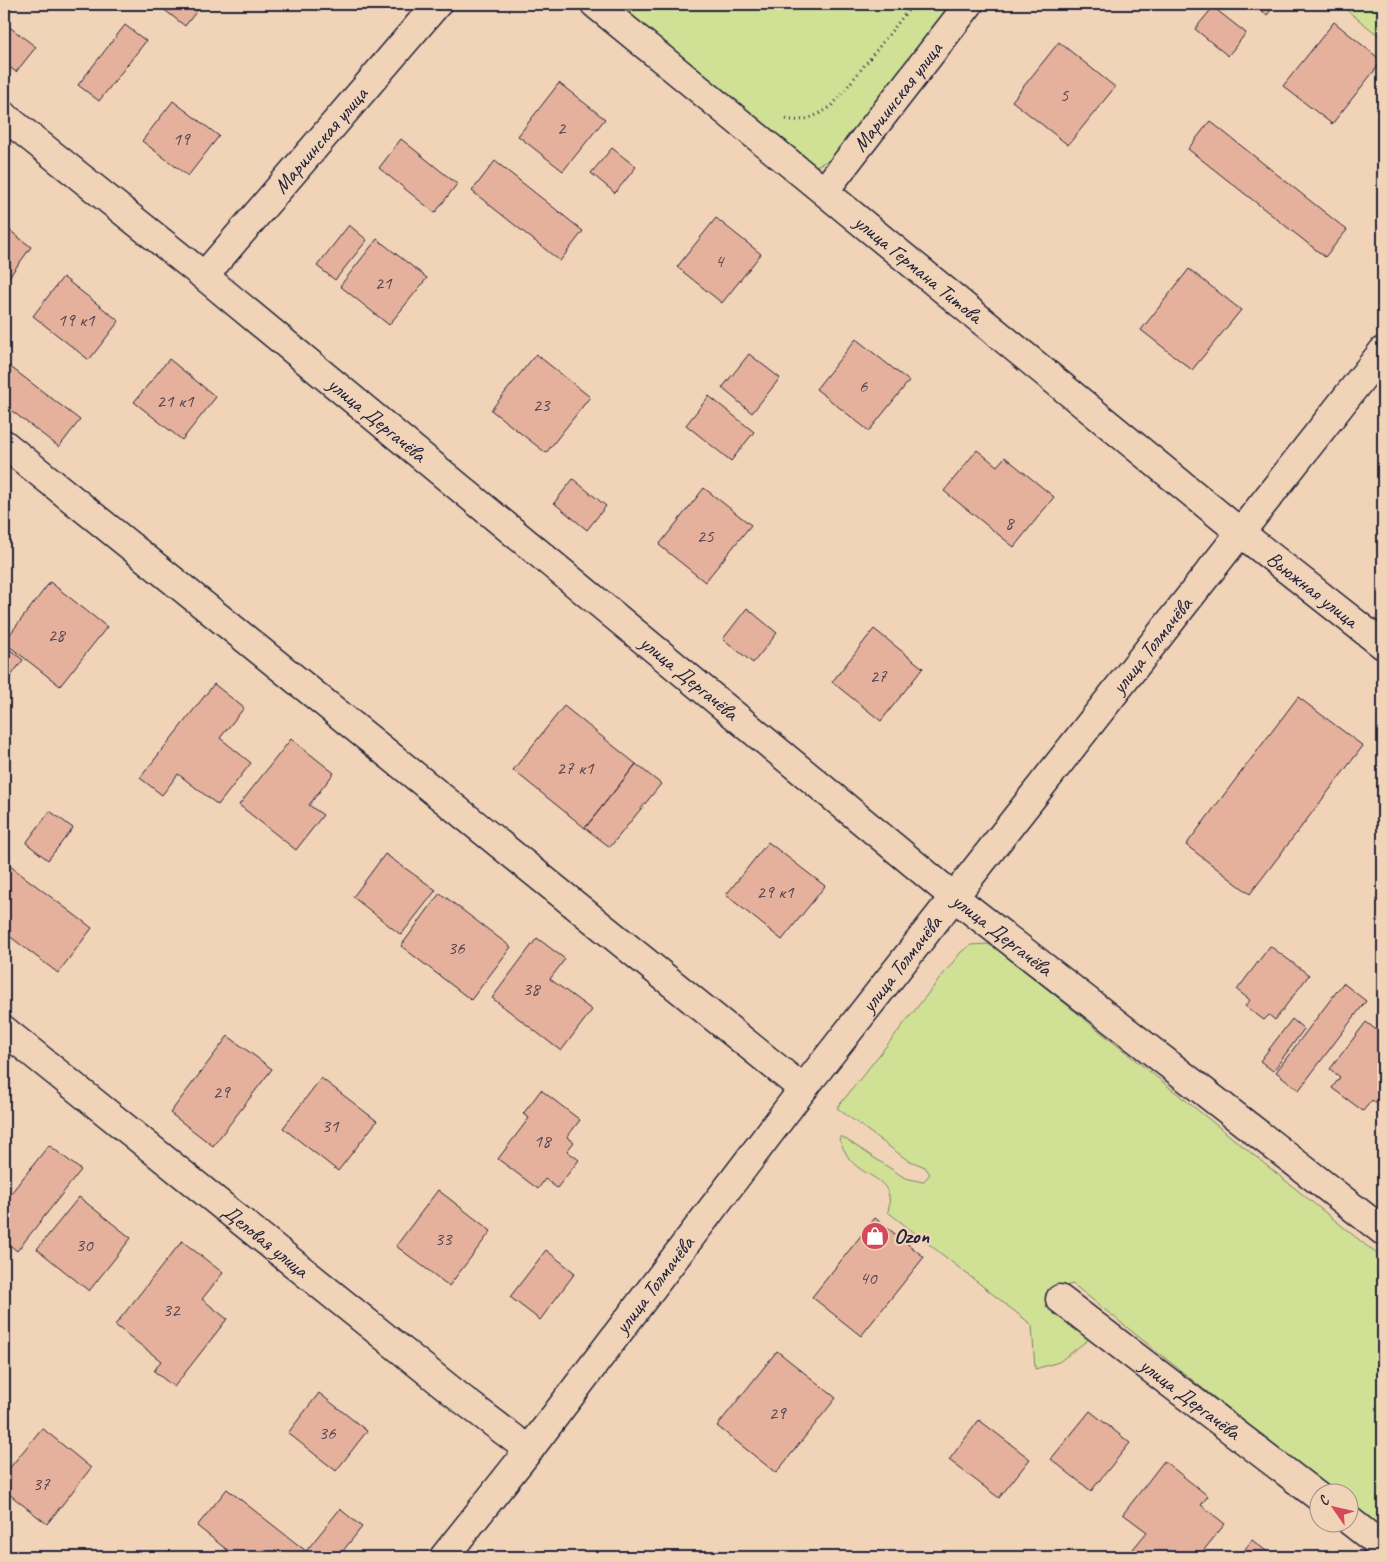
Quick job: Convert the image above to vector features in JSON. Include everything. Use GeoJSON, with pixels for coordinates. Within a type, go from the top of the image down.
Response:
{"type":"FeatureCollection","features":[{"type":"Feature","properties":{"kind":"street","name":"Мариинская улица"},"geometry":{"type":"LineString","coordinates":[[204,276],[438,4]]}},
{"type":"Feature","properties":{"kind":"street","name":"улица Германа Титова"},"geometry":{"type":"LineString","coordinates":[[595,4],[825,190],[1241,534]]}},
{"type":"Feature","properties":{"kind":"street","name":"Мариинская улица"},"geometry":{"type":"LineString","coordinates":[[825,190],[969,4]]}},
{"type":"Feature","properties":{"kind":"street","name":"улица Дергачёва"},"geometry":{"type":"LineString","coordinates":[[4,116],[204,276],[954,897],[1383,1231]]}},
{"type":"Feature","properties":{"kind":"street","name":"улица Толмачёва"},"geometry":{"type":"LineString","coordinates":[[444,1557],[528,1450],[803,1089],[1383,351]]}},
{"type":"Feature","properties":{"kind":"street"},"geometry":{"type":"LineString","coordinates":[[4,444],[803,1089]]}},
{"type":"Feature","properties":{"kind":"street","name":"Вьюжная улица"},"geometry":{"type":"LineString","coordinates":[[1241,534],[1383,645]]}},
{"type":"Feature","properties":{"kind":"street","name":"Деловая улица"},"geometry":{"type":"LineString","coordinates":[[4,1030],[528,1450]]}},
{"type":"Feature","properties":{"kind":"street","name":"улица Дергачёва"},"geometry":{"type":"LineString","coordinates":[[1060,1299],[1310,1490]]}},
{"type":"Feature","properties":{"kind":"street"},"geometry":{"type":"LineString","coordinates":[[1360,1530],[1383,1548]]}},
{"type":"Feature","properties":{"kind":"path"},"geometry":{"type":"LineString","coordinates":[[782,118],[798,122],[815,117],[832,106],[913,4]]}},
{"type":"Feature","properties":{"kind":"green space"},"geometry":{"type":"Polygon","coordinates":[[[613,4],[955,4],[832,159],[816,166],[802,163],[613,4]]]}},
{"type":"Feature","properties":{"kind":"green space"},"geometry":{"type":"Polygon","coordinates":[[[1339,4],[1383,4],[1383,39],[1339,4]]]}},
{"type":"Feature","properties":{"kind":"green space"},"geometry":{"type":"Polygon","coordinates":[[[988,944],[1001,952],[1383,1259],[1383,1534],[1360,1515],[1360,1484],[1322,1484],[1073,1284],[1061,1287],[1093,1336],[1059,1362],[1035,1369],[1032,1325],[888,1212],[888,1192],[884,1186],[850,1160],[839,1139],[841,1136],[905,1178],[923,1182],[930,1174],[925,1167],[906,1159],[837,1108],[961,952],[971,945],[988,944]]]}},
{"type":"Feature","properties":{"kind":"building"},"geometry":{"type":"Polygon","coordinates":[[[157,4],[194,4],[199,8],[185,26],[157,4]]]}},
{"type":"Feature","properties":{"kind":"building"},"geometry":{"type":"Polygon","coordinates":[[[1253,4],[1276,4],[1267,15],[1253,4]]]}},
{"type":"Feature","properties":{"kind":"building"},"geometry":{"type":"Polygon","coordinates":[[[1213,7],[1246,33],[1228,56],[1195,29],[1213,7]]]}},
{"type":"Feature","properties":{"kind":"building"},"geometry":{"type":"Polygon","coordinates":[[[1334,22],[1382,61],[1332,124],[1283,86],[1334,22]]]}},
{"type":"Feature","properties":{"kind":"building"},"geometry":{"type":"Polygon","coordinates":[[[4,23],[36,47],[16,72],[4,63],[4,23]]]}},
{"type":"Feature","properties":{"kind":"building"},"geometry":{"type":"Polygon","coordinates":[[[125,25],[146,41],[99,101],[78,85],[125,25]]]}},
{"type":"Feature","properties":{"kind":"building"},"geometry":{"type":"Polygon","coordinates":[[[1059,42],[1115,87],[1068,145],[1012,101],[1059,42]]]}},
{"type":"Feature","properties":{"kind":"building"},"geometry":{"type":"Polygon","coordinates":[[[559,83],[605,119],[563,171],[518,136],[559,83]]]}},
{"type":"Feature","properties":{"kind":"building"},"geometry":{"type":"Polygon","coordinates":[[[173,101],[219,136],[188,176],[142,141],[173,101]]]}},
{"type":"Feature","properties":{"kind":"building"},"geometry":{"type":"Polygon","coordinates":[[[1210,121],[1347,230],[1325,257],[1188,149],[1210,121]]]}},
{"type":"Feature","properties":{"kind":"building"},"geometry":{"type":"Polygon","coordinates":[[[401,139],[457,184],[435,213],[379,168],[401,139]]]}},
{"type":"Feature","properties":{"kind":"building"},"geometry":{"type":"Polygon","coordinates":[[[612,148],[636,167],[615,193],[591,173],[612,148]]]}},
{"type":"Feature","properties":{"kind":"building"},"geometry":{"type":"Polygon","coordinates":[[[495,161],[583,231],[560,261],[472,191],[495,161]]]}},
{"type":"Feature","properties":{"kind":"building"},"geometry":{"type":"Polygon","coordinates":[[[716,218],[761,254],[722,303],[677,267],[716,218]]]}},
{"type":"Feature","properties":{"kind":"building"},"geometry":{"type":"Polygon","coordinates":[[[349,225],[367,240],[335,280],[317,266],[349,225]]]}},
{"type":"Feature","properties":{"kind":"building"},"geometry":{"type":"Polygon","coordinates":[[[4,226],[31,247],[4,284],[4,226]]]}},
{"type":"Feature","properties":{"kind":"building"},"geometry":{"type":"Polygon","coordinates":[[[377,239],[427,278],[389,325],[340,286],[377,239]]]}},
{"type":"Feature","properties":{"kind":"building"},"geometry":{"type":"Polygon","coordinates":[[[1189,269],[1241,310],[1192,370],[1141,330],[1189,269]]]}},
{"type":"Feature","properties":{"kind":"building"},"geometry":{"type":"Polygon","coordinates":[[[63,277],[119,321],[89,360],[33,316],[63,277]]]}},
{"type":"Feature","properties":{"kind":"building"},"geometry":{"type":"Polygon","coordinates":[[[856,339],[909,381],[869,431],[816,389],[856,339]]]}},
{"type":"Feature","properties":{"kind":"building"},"geometry":{"type":"Polygon","coordinates":[[[536,354],[590,397],[546,453],[491,410],[536,354]]]}},
{"type":"Feature","properties":{"kind":"building"},"geometry":{"type":"Polygon","coordinates":[[[749,354],[780,378],[752,413],[722,388],[749,354]]]}},
{"type":"Feature","properties":{"kind":"building"},"geometry":{"type":"Polygon","coordinates":[[[169,359],[216,397],[182,440],[134,402],[169,359]]]}},
{"type":"Feature","properties":{"kind":"building"},"geometry":{"type":"Polygon","coordinates":[[[4,362],[80,420],[59,447],[4,405],[4,362]]]}},
{"type":"Feature","properties":{"kind":"building"},"geometry":{"type":"Polygon","coordinates":[[[709,396],[754,432],[731,461],[686,425],[709,396]]]}},
{"type":"Feature","properties":{"kind":"building"},"geometry":{"type":"Polygon","coordinates":[[[977,450],[997,466],[1005,457],[1054,497],[1014,547],[944,491],[977,450]]]}},
{"type":"Feature","properties":{"kind":"building"},"geometry":{"type":"Polygon","coordinates":[[[573,479],[606,506],[587,530],[554,503],[573,479]]]}},
{"type":"Feature","properties":{"kind":"building"},"geometry":{"type":"Polygon","coordinates":[[[704,488],[751,525],[705,582],[659,545],[704,488]]]}},
{"type":"Feature","properties":{"kind":"building"},"geometry":{"type":"Polygon","coordinates":[[[50,582],[107,627],[60,686],[4,642],[50,582]]]}},
{"type":"Feature","properties":{"kind":"building"},"geometry":{"type":"Polygon","coordinates":[[[747,608],[777,633],[753,663],[723,639],[747,608]]]}},
{"type":"Feature","properties":{"kind":"building"},"geometry":{"type":"Polygon","coordinates":[[[874,629],[923,668],[881,721],[832,682],[874,629]]]}},
{"type":"Feature","properties":{"kind":"building"},"geometry":{"type":"Polygon","coordinates":[[[4,645],[23,660],[4,685],[4,645]]]}},
{"type":"Feature","properties":{"kind":"building"},"geometry":{"type":"Polygon","coordinates":[[[214,684],[244,708],[220,738],[251,763],[218,805],[178,774],[162,795],[140,778],[214,684]]]}},
{"type":"Feature","properties":{"kind":"building"},"geometry":{"type":"Polygon","coordinates":[[[1298,697],[1363,746],[1250,894],[1186,845],[1298,697]]]}},
{"type":"Feature","properties":{"kind":"building"},"geometry":{"type":"Polygon","coordinates":[[[564,706],[636,764],[585,828],[513,770],[564,706]]]}},
{"type":"Feature","properties":{"kind":"building"},"geometry":{"type":"Polygon","coordinates":[[[291,739],[334,773],[309,805],[323,815],[296,850],[239,805],[291,739]]]}},
{"type":"Feature","properties":{"kind":"building"},"geometry":{"type":"Polygon","coordinates":[[[636,764],[661,784],[610,847],[585,828],[636,764]]]}},
{"type":"Feature","properties":{"kind":"building"},"geometry":{"type":"Polygon","coordinates":[[[50,811],[73,828],[48,860],[26,843],[50,811]]]}},
{"type":"Feature","properties":{"kind":"building"},"geometry":{"type":"Polygon","coordinates":[[[768,842],[825,886],[782,940],[726,895],[768,842]]]}},
{"type":"Feature","properties":{"kind":"building"},"geometry":{"type":"Polygon","coordinates":[[[385,854],[436,890],[401,935],[353,897],[385,854]]]}},
{"type":"Feature","properties":{"kind":"building"},"geometry":{"type":"Polygon","coordinates":[[[10,866],[92,928],[58,973],[4,932],[4,874],[10,866]]]}},
{"type":"Feature","properties":{"kind":"building"},"geometry":{"type":"Polygon","coordinates":[[[440,893],[511,947],[471,1000],[401,946],[440,893]]]}},
{"type":"Feature","properties":{"kind":"building"},"geometry":{"type":"Polygon","coordinates":[[[537,938],[565,959],[550,979],[592,1010],[561,1051],[492,998],[537,938]]]}},
{"type":"Feature","properties":{"kind":"building"},"geometry":{"type":"Polygon","coordinates":[[[1270,946],[1309,975],[1275,1020],[1269,1015],[1264,1020],[1245,1006],[1250,1000],[1237,990],[1270,946]]]}},
{"type":"Feature","properties":{"kind":"building"},"geometry":{"type":"Polygon","coordinates":[[[1343,983],[1366,1001],[1299,1090],[1276,1072],[1343,983]]]}},
{"type":"Feature","properties":{"kind":"building"},"geometry":{"type":"Polygon","coordinates":[[[1292,1019],[1304,1029],[1273,1071],[1260,1061],[1292,1019]]]}},
{"type":"Feature","properties":{"kind":"building"},"geometry":{"type":"Polygon","coordinates":[[[1366,1022],[1383,1035],[1383,1109],[1372,1100],[1363,1111],[1332,1088],[1340,1077],[1330,1069],[1366,1022]]]}},
{"type":"Feature","properties":{"kind":"building"},"geometry":{"type":"Polygon","coordinates":[[[228,1036],[272,1069],[213,1146],[170,1113],[228,1036]]]}},
{"type":"Feature","properties":{"kind":"building"},"geometry":{"type":"Polygon","coordinates":[[[321,1078],[377,1121],[338,1171],[283,1128],[321,1078]]]}},
{"type":"Feature","properties":{"kind":"building"},"geometry":{"type":"Polygon","coordinates":[[[541,1090],[580,1120],[567,1137],[574,1142],[567,1151],[579,1160],[557,1188],[545,1179],[538,1189],[498,1159],[529,1118],[523,1114],[541,1090]]]}},
{"type":"Feature","properties":{"kind":"building"},"geometry":{"type":"Polygon","coordinates":[[[49,1145],[81,1170],[17,1251],[4,1240],[4,1202],[49,1145]]]}},
{"type":"Feature","properties":{"kind":"building"},"geometry":{"type":"Polygon","coordinates":[[[438,1190],[491,1231],[449,1286],[396,1246],[438,1190]]]}},
{"type":"Feature","properties":{"kind":"building"},"geometry":{"type":"Polygon","coordinates":[[[79,1197],[131,1238],[89,1291],[37,1249],[79,1197]]]}},
{"type":"Feature","properties":{"kind":"building"},"geometry":{"type":"Polygon","coordinates":[[[875,1218],[924,1257],[861,1336],[812,1297],[875,1218]]]}},
{"type":"Feature","properties":{"kind":"building"},"geometry":{"type":"Polygon","coordinates":[[[182,1241],[223,1273],[202,1299],[227,1319],[174,1387],[154,1371],[161,1361],[115,1325],[182,1241]]]}},
{"type":"Feature","properties":{"kind":"building"},"geometry":{"type":"Polygon","coordinates":[[[546,1250],[575,1273],[540,1320],[510,1297],[546,1250]]]}},
{"type":"Feature","properties":{"kind":"building"},"geometry":{"type":"Polygon","coordinates":[[[777,1351],[836,1398],[776,1473],[717,1426],[777,1351]]]}},
{"type":"Feature","properties":{"kind":"building"},"geometry":{"type":"Polygon","coordinates":[[[319,1393],[367,1431],[336,1471],[288,1433],[319,1393]]]}},
{"type":"Feature","properties":{"kind":"building"},"geometry":{"type":"Polygon","coordinates":[[[1090,1411],[1130,1443],[1091,1491],[1051,1459],[1090,1411]]]}},
{"type":"Feature","properties":{"kind":"building"},"geometry":{"type":"Polygon","coordinates":[[[979,1420],[1030,1459],[999,1498],[949,1460],[979,1420]]]}},
{"type":"Feature","properties":{"kind":"building"},"geometry":{"type":"Polygon","coordinates":[[[42,1428],[91,1468],[47,1524],[4,1490],[4,1475],[42,1428]]]}},
{"type":"Feature","properties":{"kind":"building"},"geometry":{"type":"Polygon","coordinates":[[[1164,1461],[1208,1496],[1201,1505],[1225,1524],[1198,1557],[1144,1557],[1133,1549],[1147,1532],[1123,1514],[1164,1461]]]}},
{"type":"Feature","properties":{"kind":"building"},"geometry":{"type":"Polygon","coordinates":[[[227,1489],[306,1551],[340,1509],[362,1527],[338,1557],[236,1557],[197,1526],[227,1489]]]}},
{"type":"Feature","properties":{"kind":"building"},"geometry":{"type":"Polygon","coordinates":[[[1252,1540],[1274,1557],[1239,1557],[1252,1540]]]}},
{"type":"Feature","properties":{"kind":"place","name":"Ozon"},"geometry":{"type":"Point","coordinates":[875,1236]}}]}
